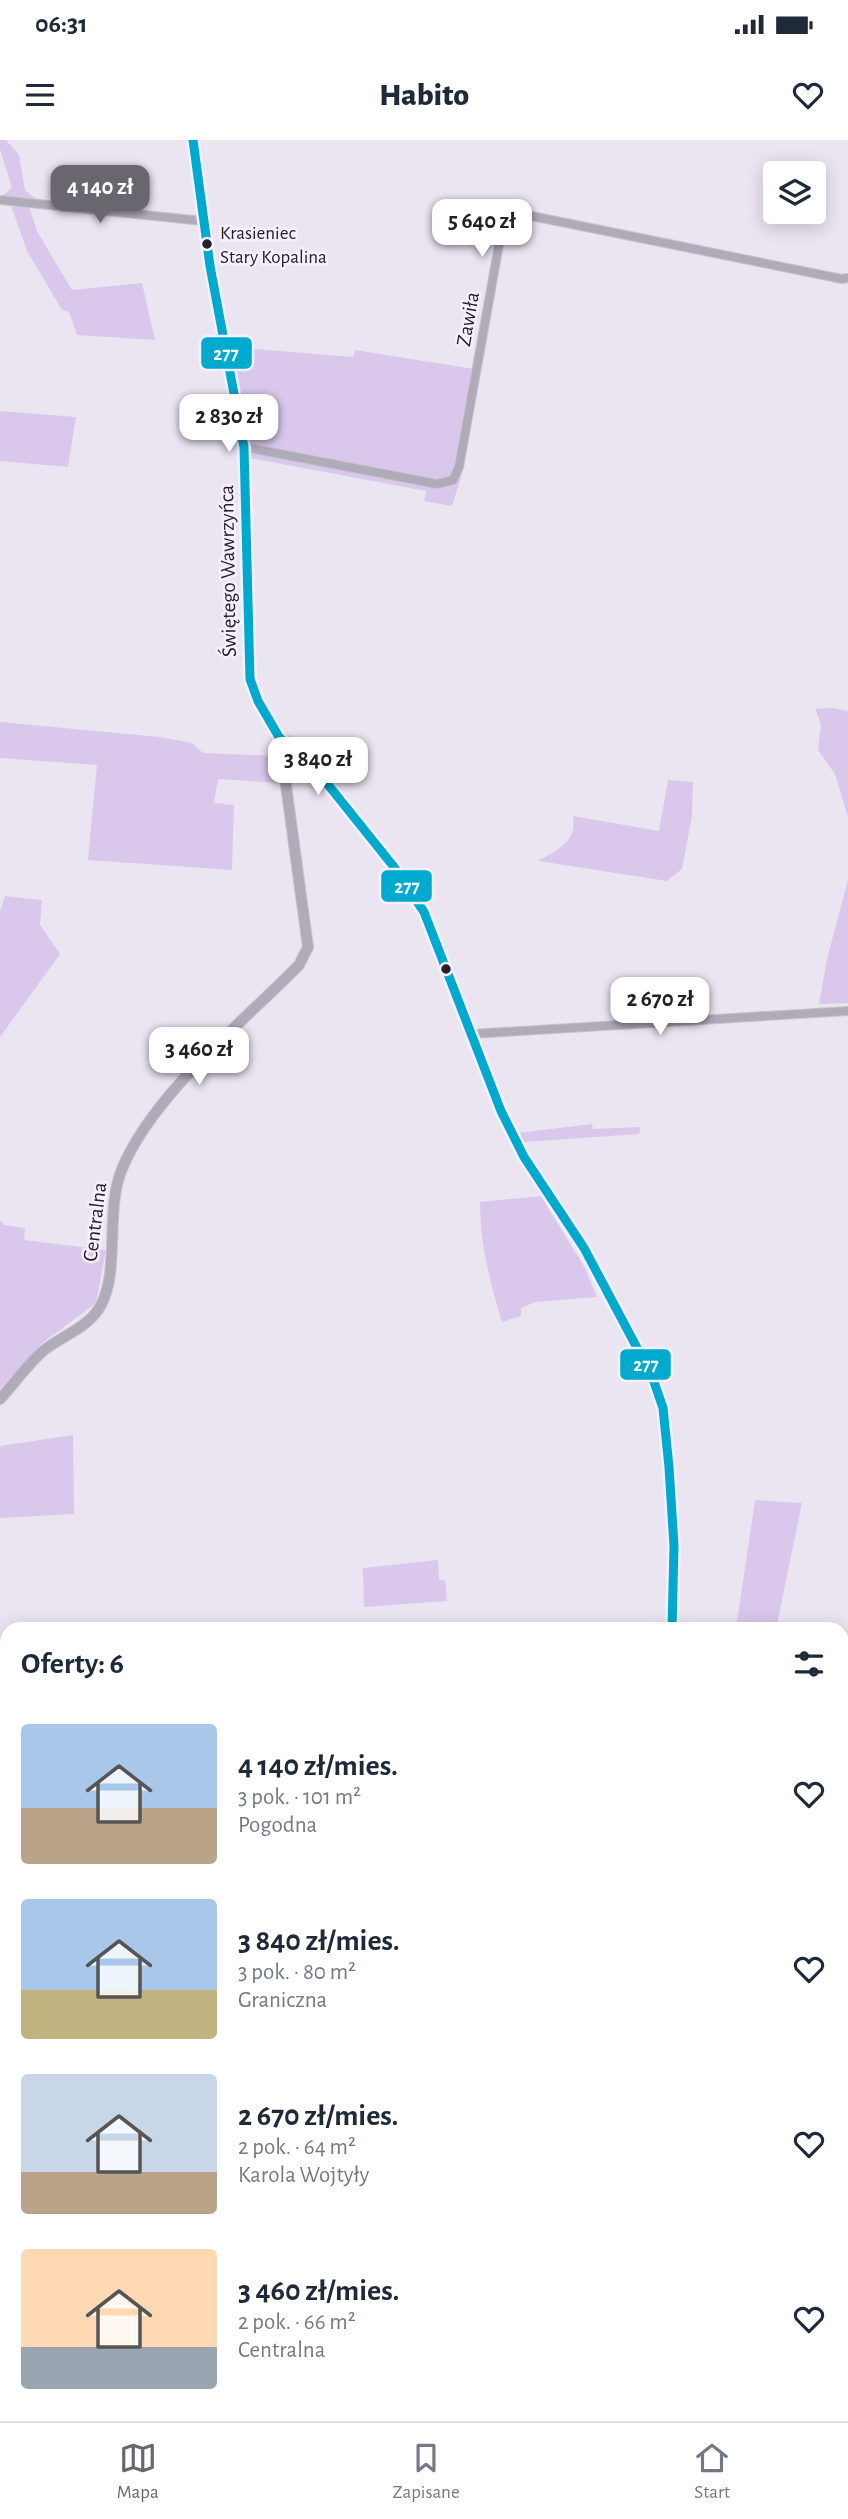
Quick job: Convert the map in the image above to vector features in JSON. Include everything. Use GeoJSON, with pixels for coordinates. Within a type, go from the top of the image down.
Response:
{"type":"FeatureCollection","features":[{"type":"Feature","properties":{"kind":"street","name":"Świętego Wawrzyńca"},"geometry":{"type":"LineString","coordinates":[[193,140],[203,221],[244,447],[250,679],[258,701],[279,737],[287,741],[317,771],[394,867],[424,912],[501,1111],[519,1146],[584,1248],[652,1376],[663,1408],[674,1546],[672,1622]]}},
{"type":"Feature","properties":{"kind":"street"},"geometry":{"type":"LineString","coordinates":[[0,200],[203,221]]}},
{"type":"Feature","properties":{"kind":"street","name":"Zawiła"},"geometry":{"type":"LineString","coordinates":[[244,447],[437,484],[453,480],[462,454],[503,217],[512,212],[629,238],[848,278]]}},
{"type":"Feature","properties":{"kind":"street","name":"Centralna"},"geometry":{"type":"LineString","coordinates":[[0,1399],[43,1351],[78,1329],[101,1306],[110,1271],[114,1204],[121,1170],[148,1122],[179,1084],[299,965],[308,947],[282,756],[287,741]]}},
{"type":"Feature","properties":{"kind":"street"},"geometry":{"type":"LineString","coordinates":[[471,1034],[848,1011]]}},
{"type":"Feature","properties":{"kind":"shaded area"},"geometry":{"type":"Polygon","coordinates":[[[0,140],[6,140],[19,155],[25,190],[37,200],[0,197],[12,188],[0,149],[0,140]]]}},
{"type":"Feature","properties":{"kind":"shaded area"},"geometry":{"type":"Polygon","coordinates":[[[11,205],[29,206],[37,231],[72,290],[142,283],[155,340],[77,335],[69,312],[62,310],[27,251],[11,205]]]}},
{"type":"Feature","properties":{"kind":"shaded area"},"geometry":{"type":"Polygon","coordinates":[[[229,347],[353,357],[355,350],[474,369],[458,468],[451,478],[438,483],[248,444],[229,347]]]}},
{"type":"Feature","properties":{"kind":"shaded area"},"geometry":{"type":"Polygon","coordinates":[[[0,411],[76,417],[68,467],[0,461],[0,411]]]}},
{"type":"Feature","properties":{"kind":"shaded area"},"geometry":{"type":"Polygon","coordinates":[[[252,450],[432,486],[451,485],[463,471],[452,506],[424,501],[426,491],[250,458],[249,453],[252,450]]]}},
{"type":"Feature","properties":{"kind":"shaded area"},"geometry":{"type":"Polygon","coordinates":[[[815,709],[848,711],[848,817],[835,774],[818,750],[821,724],[815,709]]]}},
{"type":"Feature","properties":{"kind":"shaded area"},"geometry":{"type":"Polygon","coordinates":[[[0,722],[160,737],[192,743],[203,753],[277,756],[280,783],[218,779],[214,803],[234,805],[232,870],[88,860],[97,765],[0,758],[0,722]]]}},
{"type":"Feature","properties":{"kind":"shaded area"},"geometry":{"type":"Polygon","coordinates":[[[668,780],[693,782],[692,816],[682,869],[667,881],[538,861],[565,844],[574,825],[573,816],[659,831],[668,780]]]}},
{"type":"Feature","properties":{"kind":"shaded area"},"geometry":{"type":"Polygon","coordinates":[[[848,880],[848,1003],[819,1004],[827,959],[848,880]]]}},
{"type":"Feature","properties":{"kind":"shaded area"},"geometry":{"type":"Polygon","coordinates":[[[5,896],[42,900],[40,925],[60,954],[0,1037],[0,912],[5,896]]]}},
{"type":"Feature","properties":{"kind":"shaded area"},"geometry":{"type":"Polygon","coordinates":[[[592,1124],[593,1129],[641,1127],[639,1134],[524,1142],[518,1133],[592,1124]]]}},
{"type":"Feature","properties":{"kind":"shaded area"},"geometry":{"type":"Polygon","coordinates":[[[541,1196],[585,1268],[597,1297],[535,1302],[521,1308],[521,1316],[502,1322],[486,1263],[480,1202],[541,1196]]]}},
{"type":"Feature","properties":{"kind":"shaded area"},"geometry":{"type":"Polygon","coordinates":[[[0,1220],[4,1225],[25,1228],[24,1240],[106,1250],[96,1303],[41,1344],[0,1389],[0,1220]]]}},
{"type":"Feature","properties":{"kind":"shaded area"},"geometry":{"type":"Polygon","coordinates":[[[73,1435],[74,1514],[0,1518],[0,1446],[73,1435]]]}},
{"type":"Feature","properties":{"kind":"shaded area"},"geometry":{"type":"Polygon","coordinates":[[[755,1500],[802,1503],[777,1622],[737,1622],[755,1500]]]}},
{"type":"Feature","properties":{"kind":"shaded area"},"geometry":{"type":"Polygon","coordinates":[[[438,1560],[439,1580],[445,1580],[447,1601],[364,1607],[363,1568],[438,1560]]]}},
{"type":"Feature","properties":{"kind":"transit line","name":"277"},"geometry":{"type":"LineString","coordinates":[[193,140],[210,266],[244,447],[250,679],[258,701],[279,737],[317,771],[394,867],[424,912],[501,1111],[524,1157],[584,1248],[652,1376],[663,1408],[669,1467],[674,1546],[672,1622]]}},
{"type":"Feature","properties":{"kind":"place","name":"Krasieniec Stary Kopalina"},"geometry":{"type":"Point","coordinates":[207,244]}}]}
